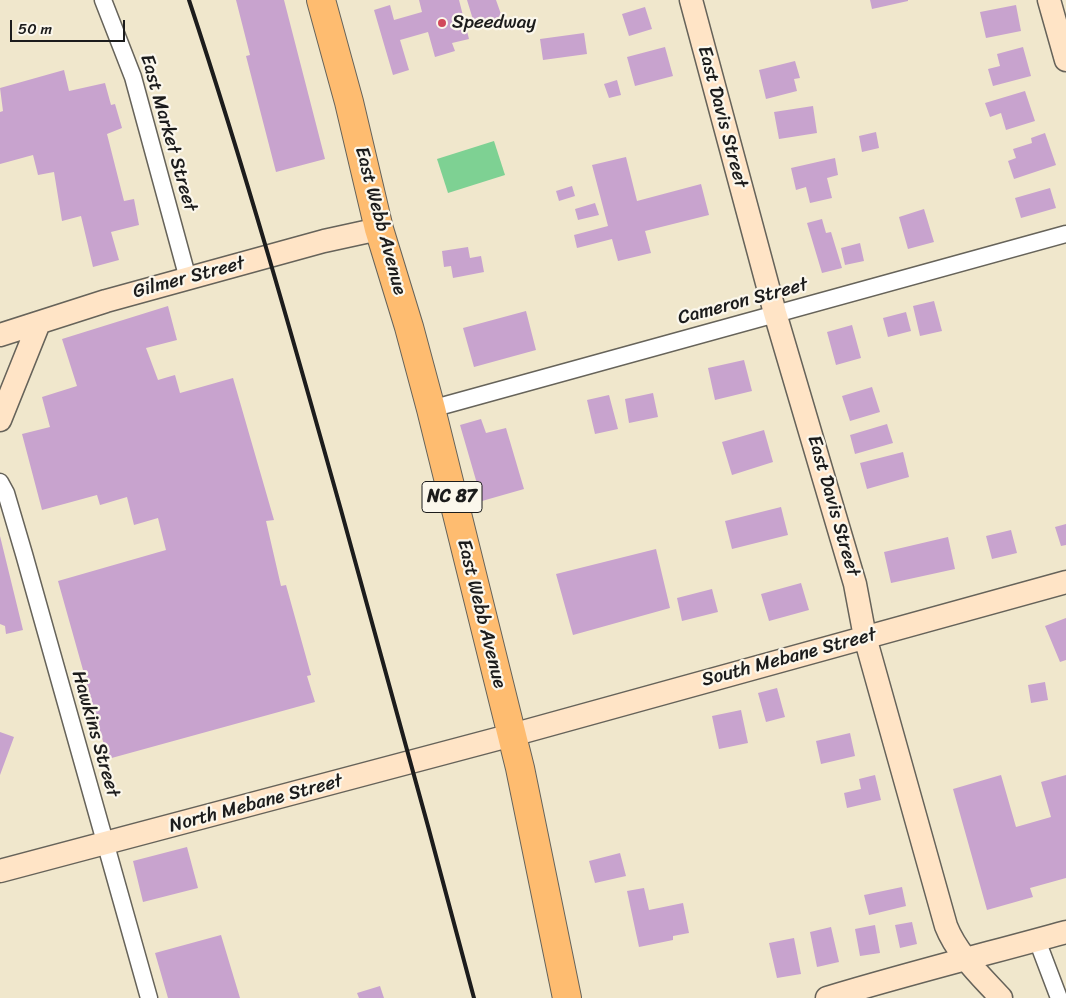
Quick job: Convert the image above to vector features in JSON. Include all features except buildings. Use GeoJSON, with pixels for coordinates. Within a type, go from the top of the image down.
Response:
{"type":"FeatureCollection","features":[{"type":"Feature","properties":{"kind":"highway","name":"East Webb Avenue"},"geometry":{"type":"LineString","coordinates":[[321,0],[349,102],[379,229],[409,327],[431,409],[512,736],[567,998]]}},
{"type":"Feature","properties":{"kind":"street","name":"East Market Street"},"geometry":{"type":"LineString","coordinates":[[103,0],[133,77],[188,279]]}},
{"type":"Feature","properties":{"kind":"street","name":"East Davis Street"},"geometry":{"type":"LineString","coordinates":[[691,0],[776,313],[855,584],[865,637],[946,926],[951,937],[966,958],[1001,998]]}},
{"type":"Feature","properties":{"kind":"street"},"geometry":{"type":"LineString","coordinates":[[1050,0],[1066,60]]}},
{"type":"Feature","properties":{"kind":"street","name":"Gilmer Street"},"geometry":{"type":"LineString","coordinates":[[0,335],[106,300],[324,241],[379,229]]}},
{"type":"Feature","properties":{"kind":"street","name":"Cameron Street"},"geometry":{"type":"LineString","coordinates":[[431,409],[776,313],[863,292],[997,252],[1066,234]]}},
{"type":"Feature","properties":{"kind":"street"},"geometry":{"type":"LineString","coordinates":[[0,420],[39,323]]}},
{"type":"Feature","properties":{"kind":"street","name":"Hawkins Street"},"geometry":{"type":"LineString","coordinates":[[0,482],[6,494],[24,554],[149,998]]}},
{"type":"Feature","properties":{"kind":"street","name":"South Mebane Street"},"geometry":{"type":"LineString","coordinates":[[512,736],[1066,582]]}},
{"type":"Feature","properties":{"kind":"street","name":"North Mebane Street"},"geometry":{"type":"LineString","coordinates":[[0,872],[512,736]]}},
{"type":"Feature","properties":{"kind":"street"},"geometry":{"type":"LineString","coordinates":[[826,998],[1066,932]]}},
{"type":"Feature","properties":{"kind":"street"},"geometry":{"type":"LineString","coordinates":[[1037,940],[1059,998]]}},
{"type":"Feature","properties":{"kind":"green space"},"geometry":{"type":"Polygon","coordinates":[[[494,141],[505,175],[448,193],[437,159],[494,141]]]}},
{"type":"Feature","properties":{"kind":"railway"},"geometry":{"type":"LineString","coordinates":[[189,0],[249,191],[305,382],[392,693],[474,998]]}},
{"type":"Feature","properties":{"kind":"place","name":"Speedway"},"geometry":{"type":"Point","coordinates":[442,23]}}]}
